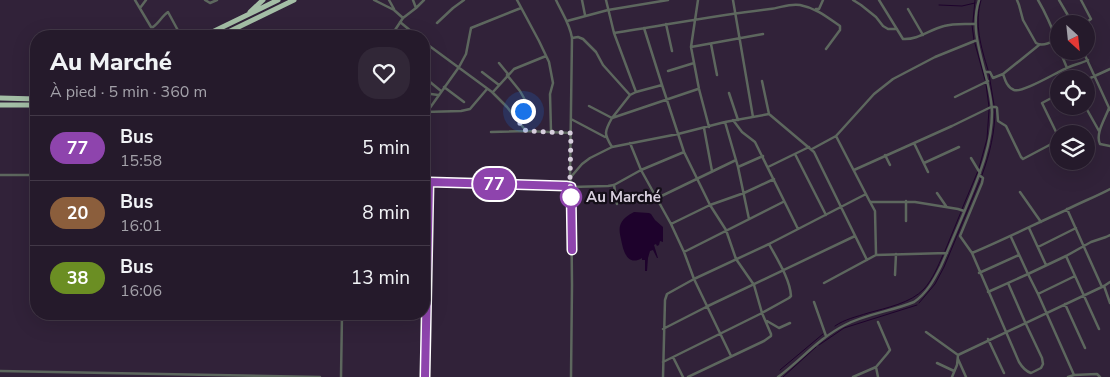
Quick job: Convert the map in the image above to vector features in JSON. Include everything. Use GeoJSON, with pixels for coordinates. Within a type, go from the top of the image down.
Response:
{"type":"FeatureCollection","features":[{"type":"Feature","properties":{"kind":"highway"},"geometry":{"type":"LineString","coordinates":[[237,20],[245,16],[263,0]]}},
{"type":"Feature","properties":{"kind":"highway"},"geometry":{"type":"LineString","coordinates":[[216,30],[278,0]]}},
{"type":"Feature","properties":{"kind":"highway"},"geometry":{"type":"LineString","coordinates":[[232,30],[294,0]]}},
{"type":"Feature","properties":{"kind":"highway"},"geometry":{"type":"LineString","coordinates":[[1,98],[30,99]]}},
{"type":"Feature","properties":{"kind":"highway"},"geometry":{"type":"LineString","coordinates":[[1,105],[30,105]]}},
{"type":"Feature","properties":{"kind":"street"},"geometry":{"type":"LineString","coordinates":[[135,0],[150,27],[153,28],[168,12],[178,30]]}},
{"type":"Feature","properties":{"kind":"street"},"geometry":{"type":"LineString","coordinates":[[140,8],[146,0]]}},
{"type":"Feature","properties":{"kind":"street"},"geometry":{"type":"LineString","coordinates":[[205,0],[210,3],[217,0]]}},
{"type":"Feature","properties":{"kind":"street"},"geometry":{"type":"LineString","coordinates":[[374,0],[394,10],[403,18]]}},
{"type":"Feature","properties":{"kind":"street"},"geometry":{"type":"LineString","coordinates":[[389,0],[394,10]]}},
{"type":"Feature","properties":{"kind":"street"},"geometry":{"type":"LineString","coordinates":[[412,0],[416,8]]}},
{"type":"Feature","properties":{"kind":"street"},"geometry":{"type":"LineString","coordinates":[[395,30],[403,18],[424,0]]}},
{"type":"Feature","properties":{"kind":"street"},"geometry":{"type":"LineString","coordinates":[[437,23],[464,0]]}},
{"type":"Feature","properties":{"kind":"street"},"geometry":{"type":"LineString","coordinates":[[517,0],[550,67],[553,84],[550,94],[551,132]]}},
{"type":"Feature","properties":{"kind":"street"},"geometry":{"type":"LineString","coordinates":[[556,0],[567,21],[572,38],[570,178],[572,277],[571,377]]}},
{"type":"Feature","properties":{"kind":"street"},"geometry":{"type":"LineString","coordinates":[[582,0],[585,15]]}},
{"type":"Feature","properties":{"kind":"street"},"geometry":{"type":"LineString","coordinates":[[606,0],[614,34],[636,92]]}},
{"type":"Feature","properties":{"kind":"street"},"geometry":{"type":"LineString","coordinates":[[567,21],[608,10],[668,0]]}},
{"type":"Feature","properties":{"kind":"street"},"geometry":{"type":"LineString","coordinates":[[698,0],[691,47],[708,127]]}},
{"type":"Feature","properties":{"kind":"street"},"geometry":{"type":"LineString","coordinates":[[732,0],[753,117]]}},
{"type":"Feature","properties":{"kind":"street"},"geometry":{"type":"LineString","coordinates":[[816,9],[820,7],[823,0]]}},
{"type":"Feature","properties":{"kind":"street"},"geometry":{"type":"LineString","coordinates":[[853,0],[876,17],[883,26],[888,29],[897,29]]}},
{"type":"Feature","properties":{"kind":"street"},"geometry":{"type":"LineString","coordinates":[[879,0],[902,39],[923,36],[944,26],[975,24]]}},
{"type":"Feature","properties":{"kind":"street"},"geometry":{"type":"LineString","coordinates":[[778,377],[826,336],[847,323],[906,305],[919,299],[932,284],[980,174],[988,147],[992,123],[992,107],[988,81],[977,40],[975,24],[979,0]]}},
{"type":"Feature","properties":{"kind":"street"},"geometry":{"type":"LineString","coordinates":[[1017,0],[1023,20],[1039,45]]}},
{"type":"Feature","properties":{"kind":"street"},"geometry":{"type":"LineString","coordinates":[[1038,0],[1050,22]]}},
{"type":"Feature","properties":{"kind":"street"},"geometry":{"type":"LineString","coordinates":[[1059,0],[1068,15]]}},
{"type":"Feature","properties":{"kind":"street"},"geometry":{"type":"LineString","coordinates":[[1081,0],[1089,15]]}},
{"type":"Feature","properties":{"kind":"street"},"geometry":{"type":"LineString","coordinates":[[614,34],[694,19],[798,4],[816,9],[840,28],[826,49]]}},
{"type":"Feature","properties":{"kind":"street"},"geometry":{"type":"LineString","coordinates":[[430,105],[459,67],[468,50],[471,28],[521,8]]}},
{"type":"Feature","properties":{"kind":"street"},"geometry":{"type":"LineString","coordinates":[[908,9],[923,36]]}},
{"type":"Feature","properties":{"kind":"street"},"geometry":{"type":"LineString","coordinates":[[400,22],[410,30]]}},
{"type":"Feature","properties":{"kind":"street"},"geometry":{"type":"LineString","coordinates":[[666,24],[672,51]]}},
{"type":"Feature","properties":{"kind":"street"},"geometry":{"type":"LineString","coordinates":[[644,28],[684,152],[710,205],[726,230],[736,259],[754,285],[762,313],[771,334],[764,341],[688,377]]}},
{"type":"Feature","properties":{"kind":"street"},"geometry":{"type":"LineString","coordinates":[[691,47],[763,34]]}},
{"type":"Feature","properties":{"kind":"street"},"geometry":{"type":"LineString","coordinates":[[572,38],[578,37],[583,39],[596,52],[603,65],[630,95]]}},
{"type":"Feature","properties":{"kind":"street"},"geometry":{"type":"LineString","coordinates":[[768,167],[836,136],[874,94],[893,79],[950,50],[977,40]]}},
{"type":"Feature","properties":{"kind":"street"},"geometry":{"type":"LineString","coordinates":[[986,72],[990,72],[993,78],[1003,74],[1039,45],[1050,42]]}},
{"type":"Feature","properties":{"kind":"street"},"geometry":{"type":"LineString","coordinates":[[711,44],[717,75]]}},
{"type":"Feature","properties":{"kind":"street"},"geometry":{"type":"LineString","coordinates":[[430,46],[492,92],[508,107],[526,131]]}},
{"type":"Feature","properties":{"kind":"street"},"geometry":{"type":"LineString","coordinates":[[492,92],[514,69],[546,56]]}},
{"type":"Feature","properties":{"kind":"street"},"geometry":{"type":"LineString","coordinates":[[1064,60],[1067,68]]}},
{"type":"Feature","properties":{"kind":"street"},"geometry":{"type":"LineString","coordinates":[[1003,74],[1007,84],[1017,91],[1088,60],[1092,70]]}},
{"type":"Feature","properties":{"kind":"street"},"geometry":{"type":"LineString","coordinates":[[499,63],[520,91],[529,107],[515,117]]}},
{"type":"Feature","properties":{"kind":"street"},"geometry":{"type":"LineString","coordinates":[[668,71],[694,63]]}},
{"type":"Feature","properties":{"kind":"street"},"geometry":{"type":"LineString","coordinates":[[1095,76],[1110,69]]}},
{"type":"Feature","properties":{"kind":"street"},"geometry":{"type":"LineString","coordinates":[[482,72],[499,85]]}},
{"type":"Feature","properties":{"kind":"street"},"geometry":{"type":"LineString","coordinates":[[1095,79],[1110,109],[1099,131],[1099,142],[1100,144],[1110,146]]}},
{"type":"Feature","properties":{"kind":"street"},"geometry":{"type":"LineString","coordinates":[[762,80],[769,114],[811,148],[867,260]]}},
{"type":"Feature","properties":{"kind":"street"},"geometry":{"type":"LineString","coordinates":[[955,97],[988,81]]}},
{"type":"Feature","properties":{"kind":"street"},"geometry":{"type":"LineString","coordinates":[[430,82],[441,91]]}},
{"type":"Feature","properties":{"kind":"street"},"geometry":{"type":"LineString","coordinates":[[605,137],[612,118],[630,95],[662,85]]}},
{"type":"Feature","properties":{"kind":"street"},"geometry":{"type":"LineString","coordinates":[[444,87],[464,102]]}},
{"type":"Feature","properties":{"kind":"street"},"geometry":{"type":"LineString","coordinates":[[430,112],[470,109],[487,89]]}},
{"type":"Feature","properties":{"kind":"street"},"geometry":{"type":"LineString","coordinates":[[589,106],[612,118],[699,89]]}},
{"type":"Feature","properties":{"kind":"street"},"geometry":{"type":"LineString","coordinates":[[729,93],[738,120]]}},
{"type":"Feature","properties":{"kind":"street"},"geometry":{"type":"LineString","coordinates":[[430,94],[438,95]]}},
{"type":"Feature","properties":{"kind":"street"},"geometry":{"type":"LineString","coordinates":[[1050,99],[1042,103],[1052,125]]}},
{"type":"Feature","properties":{"kind":"street"},"geometry":{"type":"LineString","coordinates":[[854,170],[992,107]]}},
{"type":"Feature","properties":{"kind":"street"},"geometry":{"type":"LineString","coordinates":[[992,107],[996,107],[998,121],[1006,126],[1021,157],[1024,158],[1050,145]]}},
{"type":"Feature","properties":{"kind":"street"},"geometry":{"type":"LineString","coordinates":[[570,178],[590,158],[612,147],[678,134],[733,120],[769,114]]}},
{"type":"Feature","properties":{"kind":"street"},"geometry":{"type":"LineString","coordinates":[[1090,115],[1099,131]]}},
{"type":"Feature","properties":{"kind":"street"},"geometry":{"type":"LineString","coordinates":[[571,119],[605,137],[612,147]]}},
{"type":"Feature","properties":{"kind":"street"},"geometry":{"type":"LineString","coordinates":[[733,120],[742,132],[755,142],[798,229]]}},
{"type":"Feature","properties":{"kind":"street"},"geometry":{"type":"LineString","coordinates":[[725,122],[750,219]]}},
{"type":"Feature","properties":{"kind":"street"},"geometry":{"type":"LineString","coordinates":[[704,128],[712,171]]}},
{"type":"Feature","properties":{"kind":"street"},"geometry":{"type":"LineString","coordinates":[[492,132],[571,133]]}},
{"type":"Feature","properties":{"kind":"street"},"geometry":{"type":"LineString","coordinates":[[836,136],[875,210],[876,255]]}},
{"type":"Feature","properties":{"kind":"street"},"geometry":{"type":"LineString","coordinates":[[914,142],[928,172]]}},
{"type":"Feature","properties":{"kind":"street"},"geometry":{"type":"LineString","coordinates":[[630,143],[641,170],[671,224],[694,279],[732,356]]}},
{"type":"Feature","properties":{"kind":"street"},"geometry":{"type":"LineString","coordinates":[[924,163],[959,147]]}},
{"type":"Feature","properties":{"kind":"street"},"geometry":{"type":"LineString","coordinates":[[430,182],[571,187],[608,186],[614,185],[641,170],[684,152]]}},
{"type":"Feature","properties":{"kind":"street"},"geometry":{"type":"LineString","coordinates":[[795,154],[826,215]]}},
{"type":"Feature","properties":{"kind":"street"},"geometry":{"type":"LineString","coordinates":[[885,155],[890,165]]}},
{"type":"Feature","properties":{"kind":"street"},"geometry":{"type":"LineString","coordinates":[[738,167],[763,156]]}},
{"type":"Feature","properties":{"kind":"street"},"geometry":{"type":"LineString","coordinates":[[971,158],[983,178],[960,236],[972,253],[979,273],[1022,367],[1031,372],[1041,368],[1043,364],[1042,358],[1008,283]]}},
{"type":"Feature","properties":{"kind":"street"},"geometry":{"type":"LineString","coordinates":[[647,203],[736,160]]}},
{"type":"Feature","properties":{"kind":"street"},"geometry":{"type":"LineString","coordinates":[[0,175],[30,175]]}},
{"type":"Feature","properties":{"kind":"street"},"geometry":{"type":"LineString","coordinates":[[671,224],[710,205],[774,180]]}},
{"type":"Feature","properties":{"kind":"street"},"geometry":{"type":"LineString","coordinates":[[614,185],[617,204]]}},
{"type":"Feature","properties":{"kind":"street"},"geometry":{"type":"LineString","coordinates":[[972,253],[1011,237],[1110,189]]}},
{"type":"Feature","properties":{"kind":"street"},"geometry":{"type":"LineString","coordinates":[[1020,192],[1041,222]]}},
{"type":"Feature","properties":{"kind":"street"},"geometry":{"type":"LineString","coordinates":[[937,193],[946,207]]}},
{"type":"Feature","properties":{"kind":"street"},"geometry":{"type":"LineString","coordinates":[[663,377],[665,296],[669,292],[769,244],[866,194]]}},
{"type":"Feature","properties":{"kind":"street"},"geometry":{"type":"LineString","coordinates":[[871,202],[906,201],[964,211]]}},
{"type":"Feature","properties":{"kind":"street"},"geometry":{"type":"LineString","coordinates":[[906,201],[906,221]]}},
{"type":"Feature","properties":{"kind":"street"},"geometry":{"type":"LineString","coordinates":[[684,252],[784,202]]}},
{"type":"Feature","properties":{"kind":"street"},"geometry":{"type":"LineString","coordinates":[[1067,209],[1110,303]]}},
{"type":"Feature","properties":{"kind":"street"},"geometry":{"type":"LineString","coordinates":[[1029,228],[1046,265]]}},
{"type":"Feature","properties":{"kind":"street"},"geometry":{"type":"LineString","coordinates":[[1038,247],[1076,228]]}},
{"type":"Feature","properties":{"kind":"street"},"geometry":{"type":"LineString","coordinates":[[988,292],[1066,256],[1091,242],[1110,235]]}},
{"type":"Feature","properties":{"kind":"street"},"geometry":{"type":"LineString","coordinates":[[663,329],[855,236]]}},
{"type":"Feature","properties":{"kind":"street"},"geometry":{"type":"LineString","coordinates":[[1011,237],[1074,375]]}},
{"type":"Feature","properties":{"kind":"street"},"geometry":{"type":"LineString","coordinates":[[663,362],[790,298],[790,291],[783,271],[769,244]]}},
{"type":"Feature","properties":{"kind":"street"},"geometry":{"type":"LineString","coordinates":[[824,283],[876,255],[947,253]]}},
{"type":"Feature","properties":{"kind":"street"},"geometry":{"type":"LineString","coordinates":[[895,274],[896,254]]}},
{"type":"Feature","properties":{"kind":"street"},"geometry":{"type":"LineString","coordinates":[[979,273],[1019,255]]}},
{"type":"Feature","properties":{"kind":"street"},"geometry":{"type":"LineString","coordinates":[[1066,256],[1099,329]]}},
{"type":"Feature","properties":{"kind":"street"},"geometry":{"type":"LineString","coordinates":[[1038,294],[1075,276]]}},
{"type":"Feature","properties":{"kind":"street"},"geometry":{"type":"LineString","coordinates":[[952,377],[958,356],[988,339],[1084,296],[1110,282]]}},
{"type":"Feature","properties":{"kind":"street"},"geometry":{"type":"LineString","coordinates":[[814,302],[826,336]]}},
{"type":"Feature","properties":{"kind":"street"},"geometry":{"type":"LineString","coordinates":[[1065,304],[1085,348]]}},
{"type":"Feature","properties":{"kind":"street"},"geometry":{"type":"LineString","coordinates":[[341,377],[342,320]]}},
{"type":"Feature","properties":{"kind":"street"},"geometry":{"type":"LineString","coordinates":[[766,320],[779,328],[790,323]]}},
{"type":"Feature","properties":{"kind":"street"},"geometry":{"type":"LineString","coordinates":[[853,377],[876,367],[890,350],[878,322]]}},
{"type":"Feature","properties":{"kind":"street"},"geometry":{"type":"LineString","coordinates":[[926,332],[958,356],[966,377]]}},
{"type":"Feature","properties":{"kind":"street"},"geometry":{"type":"LineString","coordinates":[[988,339],[1004,373]]}},
{"type":"Feature","properties":{"kind":"street"},"geometry":{"type":"LineString","coordinates":[[673,357],[683,377]]}},
{"type":"Feature","properties":{"kind":"street"},"geometry":{"type":"LineString","coordinates":[[937,363],[954,371]]}},
{"type":"Feature","properties":{"kind":"street"},"geometry":{"type":"LineString","coordinates":[[876,367],[878,377]]}},
{"type":"Feature","properties":{"kind":"street"},"geometry":{"type":"LineString","coordinates":[[0,371],[320,377]]}},
{"type":"Feature","properties":{"kind":"street"},"geometry":{"type":"LineString","coordinates":[[1068,377],[1097,374],[1100,377]]}},
{"type":"Feature","properties":{"kind":"shaded area"},"geometry":{"type":"Polygon","coordinates":[[[634,212],[651,214],[663,227],[663,242],[660,241],[657,246],[656,244],[654,245],[658,258],[653,250],[650,251],[647,271],[645,271],[645,260],[642,260],[642,258],[637,260],[629,259],[622,243],[621,224],[626,217],[634,212]]]}},
{"type":"Feature","properties":{"kind":"waterway"},"geometry":{"type":"LineString","coordinates":[[973,22],[975,0]]}},
{"type":"Feature","properties":{"kind":"waterway"},"geometry":{"type":"LineString","coordinates":[[981,0],[978,27],[988,70]]}},
{"type":"Feature","properties":{"kind":"waterway"},"geometry":{"type":"LineString","coordinates":[[939,5],[962,6],[975,3]]}},
{"type":"Feature","properties":{"kind":"waterway"},"geometry":{"type":"LineString","coordinates":[[972,25],[974,40],[985,80]]}},
{"type":"Feature","properties":{"kind":"waterway"},"geometry":{"type":"LineString","coordinates":[[989,74],[994,105]]}},
{"type":"Feature","properties":{"kind":"waterway"},"geometry":{"type":"LineString","coordinates":[[986,84],[989,107]]}},
{"type":"Feature","properties":{"kind":"waterway"},"geometry":{"type":"LineString","coordinates":[[982,175],[992,142],[995,109]]}},
{"type":"Feature","properties":{"kind":"waterway"},"geometry":{"type":"LineString","coordinates":[[979,168],[987,139],[989,110]]}},
{"type":"Feature","properties":{"kind":"waterway"},"geometry":{"type":"LineString","coordinates":[[962,209],[978,171]]}},
{"type":"Feature","properties":{"kind":"waterway"},"geometry":{"type":"LineString","coordinates":[[919,303],[935,284],[944,267],[981,178]]}},
{"type":"Feature","properties":{"kind":"waterway"},"geometry":{"type":"LineString","coordinates":[[945,251],[961,212]]}},
{"type":"Feature","properties":{"kind":"waterway"},"geometry":{"type":"LineString","coordinates":[[835,326],[851,318],[898,304],[919,294],[930,281],[943,255]]}},
{"type":"Feature","properties":{"kind":"waterway"},"geometry":{"type":"LineString","coordinates":[[819,345],[844,328],[917,305]]}},
{"type":"Feature","properties":{"kind":"waterway"},"geometry":{"type":"LineString","coordinates":[[780,370],[823,334]]}},
{"type":"Feature","properties":{"kind":"waterway"},"geometry":{"type":"LineString","coordinates":[[783,377],[816,347]]}},
{"type":"Feature","properties":{"kind":"bus line","name":"77"},"geometry":{"type":"LineString","coordinates":[[430,182],[571,187],[572,250]]}},
{"type":"Feature","properties":{"kind":"bus line","name":"77"},"geometry":{"type":"LineString","coordinates":[[425,377],[426,320]]}},
{"type":"Feature","properties":{"kind":"place","name":"Au Marché"},"geometry":{"type":"Point","coordinates":[571,197]}},
{"type":"Feature","properties":{"kind":"route"},"geometry":{"type":"LineString","coordinates":[[523,111],[515,117],[526,131],[571,133],[570,153],[571,201],[571,197]]}}]}
